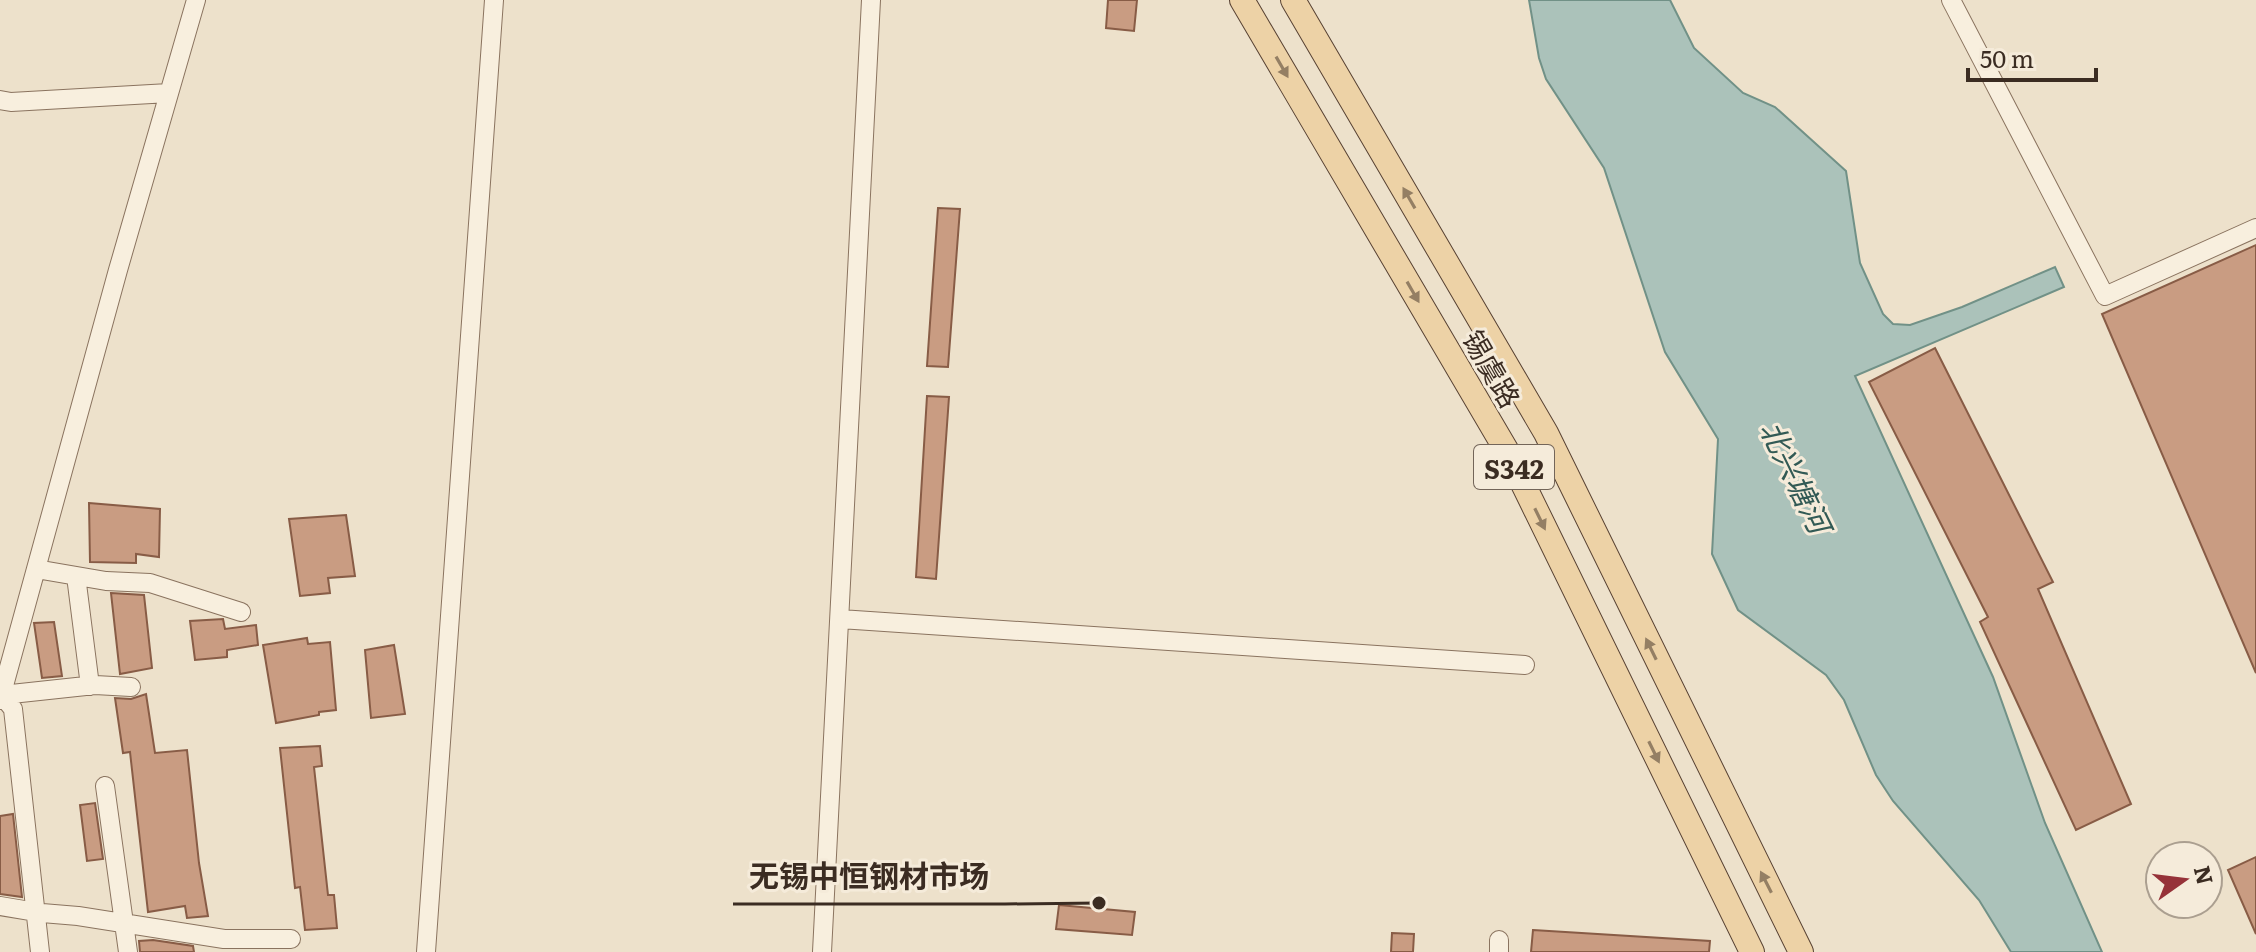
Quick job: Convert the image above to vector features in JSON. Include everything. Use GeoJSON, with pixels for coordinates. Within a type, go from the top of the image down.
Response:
{"type":"FeatureCollection","features":[{"type":"Feature","properties":{"kind":"main road","name":"锡虞路"},"geometry":{"type":"LineString","coordinates":[[1242,0],[1508,453],[1752,952]]}},
{"type":"Feature","properties":{"kind":"main road","name":"锡虞路"},"geometry":{"type":"LineString","coordinates":[[1293,0],[1546,433],[1801,952]]}},
{"type":"Feature","properties":{"kind":"street"},"geometry":{"type":"LineString","coordinates":[[1,698],[118,270],[196,0]]}},
{"type":"Feature","properties":{"kind":"street"},"geometry":{"type":"LineString","coordinates":[[426,952],[494,0]]}},
{"type":"Feature","properties":{"kind":"street"},"geometry":{"type":"LineString","coordinates":[[822,952],[871,0]]}},
{"type":"Feature","properties":{"kind":"street"},"geometry":{"type":"LineString","coordinates":[[1951,0],[2105,296],[2256,228]]}},
{"type":"Feature","properties":{"kind":"street"},"geometry":{"type":"LineString","coordinates":[[0,100],[11,102],[169,93]]}},
{"type":"Feature","properties":{"kind":"street"},"geometry":{"type":"LineString","coordinates":[[36,569],[106,581],[150,583],[241,612]]}},
{"type":"Feature","properties":{"kind":"street"},"geometry":{"type":"LineString","coordinates":[[76,576],[90,686]]}},
{"type":"Feature","properties":{"kind":"street"},"geometry":{"type":"LineString","coordinates":[[840,619],[1525,665]]}},
{"type":"Feature","properties":{"kind":"street"},"geometry":{"type":"LineString","coordinates":[[1,698],[90,686],[131,687]]}},
{"type":"Feature","properties":{"kind":"street"},"geometry":{"type":"LineString","coordinates":[[1,698],[13,709],[40,952]]}},
{"type":"Feature","properties":{"kind":"street"},"geometry":{"type":"LineString","coordinates":[[105,786],[128,952]]}},
{"type":"Feature","properties":{"kind":"street"},"geometry":{"type":"LineString","coordinates":[[0,906],[125,923],[212,944],[224,939],[291,939]]}},
{"type":"Feature","properties":{"kind":"water","name":"北兴塘河"},"geometry":{"type":"Polygon","coordinates":[[[1529,0],[1670,0],[1694,48],[1743,93],[1775,107],[1846,171],[1860,263],[1883,314],[1893,324],[1910,325],[1962,307],[2055,267],[2064,287],[1855,376],[1993,677],[2045,823],[2102,952],[2011,952],[1979,900],[1893,801],[1876,775],[1844,700],[1826,675],[1738,610],[1712,554],[1718,439],[1665,352],[1604,168],[1546,79],[1539,58],[1529,0]]]}},
{"type":"Feature","properties":{"kind":"building"},"geometry":{"type":"Polygon","coordinates":[[[1108,0],[1137,0],[1134,31],[1106,28],[1108,0]]]}},
{"type":"Feature","properties":{"kind":"building"},"geometry":{"type":"Polygon","coordinates":[[[938,208],[960,209],[948,367],[927,366],[938,208]]]}},
{"type":"Feature","properties":{"kind":"building"},"geometry":{"type":"Polygon","coordinates":[[[2256,245],[2256,673],[2102,314],[2256,245]]]}},
{"type":"Feature","properties":{"kind":"building"},"geometry":{"type":"Polygon","coordinates":[[[1935,348],[2053,582],[2038,589],[2131,804],[2076,830],[1980,622],[1988,617],[1869,382],[1935,348]]]}},
{"type":"Feature","properties":{"kind":"building"},"geometry":{"type":"Polygon","coordinates":[[[927,396],[949,397],[936,579],[916,577],[927,396]]]}},
{"type":"Feature","properties":{"kind":"building"},"geometry":{"type":"Polygon","coordinates":[[[89,503],[160,509],[159,557],[136,554],[136,563],[90,562],[89,503]]]}},
{"type":"Feature","properties":{"kind":"building"},"geometry":{"type":"Polygon","coordinates":[[[346,515],[355,576],[328,578],[330,593],[300,596],[289,519],[346,515]]]}},
{"type":"Feature","properties":{"kind":"building"},"geometry":{"type":"Polygon","coordinates":[[[111,593],[144,595],[152,668],[120,674],[111,593]]]}},
{"type":"Feature","properties":{"kind":"building"},"geometry":{"type":"Polygon","coordinates":[[[223,619],[225,629],[256,625],[258,645],[227,650],[227,657],[195,660],[190,621],[223,619]]]}},
{"type":"Feature","properties":{"kind":"building"},"geometry":{"type":"Polygon","coordinates":[[[54,622],[62,676],[42,678],[34,623],[54,622]]]}},
{"type":"Feature","properties":{"kind":"building"},"geometry":{"type":"Polygon","coordinates":[[[307,638],[308,644],[330,642],[336,710],[276,723],[263,645],[307,638]]]}},
{"type":"Feature","properties":{"kind":"building"},"geometry":{"type":"Polygon","coordinates":[[[394,645],[405,714],[371,718],[365,650],[394,645]]]}},
{"type":"Feature","properties":{"kind":"building"},"geometry":{"type":"Polygon","coordinates":[[[146,694],[155,753],[187,750],[208,916],[187,918],[185,906],[148,912],[130,752],[123,753],[115,698],[131,699],[146,694]]]}},
{"type":"Feature","properties":{"kind":"building"},"geometry":{"type":"Polygon","coordinates":[[[320,746],[322,766],[314,767],[328,895],[334,895],[337,928],[305,930],[300,887],[295,888],[280,748],[320,746]]]}},
{"type":"Feature","properties":{"kind":"building"},"geometry":{"type":"Polygon","coordinates":[[[95,803],[103,859],[87,861],[80,805],[95,803]]]}},
{"type":"Feature","properties":{"kind":"building"},"geometry":{"type":"Polygon","coordinates":[[[13,814],[22,897],[0,894],[0,816],[13,814]]]}},
{"type":"Feature","properties":{"kind":"building"},"geometry":{"type":"Polygon","coordinates":[[[2256,857],[2256,934],[2228,870],[2256,857]]]}},
{"type":"Feature","properties":{"kind":"building"},"geometry":{"type":"Polygon","coordinates":[[[1059,905],[1135,912],[1132,935],[1056,929],[1059,905]]]}},
{"type":"Feature","properties":{"kind":"building"},"geometry":{"type":"Polygon","coordinates":[[[1533,930],[1710,941],[1709,952],[1531,952],[1533,930]]]}},
{"type":"Feature","properties":{"kind":"building"},"geometry":{"type":"Polygon","coordinates":[[[1392,933],[1414,934],[1413,952],[1391,952],[1392,933]]]}},
{"type":"Feature","properties":{"kind":"building"},"geometry":{"type":"Polygon","coordinates":[[[139,941],[193,946],[194,952],[140,952],[139,941]]]}},
{"type":"Feature","properties":{"kind":"place","name":"无锡中恒钢材市场"},"geometry":{"type":"Point","coordinates":[1099,903]}}]}
